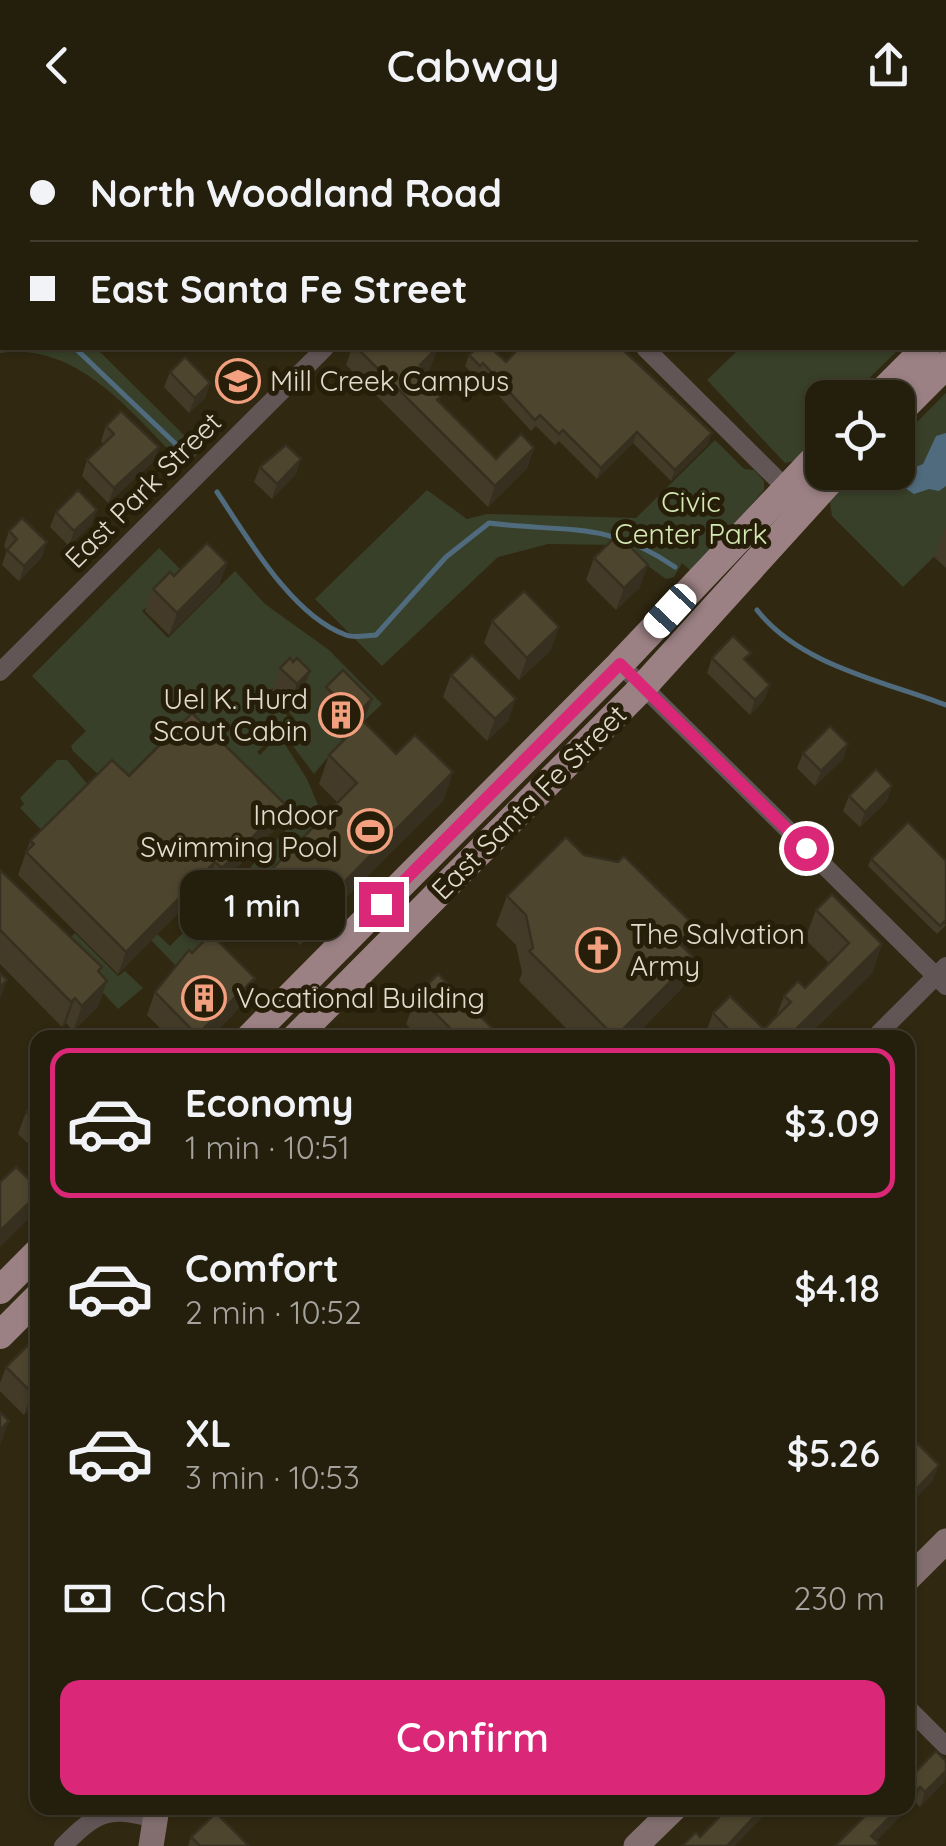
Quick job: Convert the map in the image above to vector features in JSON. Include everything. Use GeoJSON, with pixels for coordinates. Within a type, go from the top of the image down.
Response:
{"type":"FeatureCollection","features":[{"type":"Feature","properties":{"kind":"main road"},"geometry":{"type":"LineString","coordinates":[[894,380],[924,350]]}},
{"type":"Feature","properties":{"kind":"main road"},"geometry":{"type":"LineString","coordinates":[[915,396],[946,365]]}},
{"type":"Feature","properties":{"kind":"main road","name":"East Santa Fe Street"},"geometry":{"type":"LineString","coordinates":[[303,1030],[642,688],[805,480]]}},
{"type":"Feature","properties":{"kind":"main road","name":"East Santa Fe Street"},"geometry":{"type":"LineString","coordinates":[[258,1030],[620,664],[795,497],[807,490]]}},
{"type":"Feature","properties":{"kind":"main road"},"geometry":{"type":"LineString","coordinates":[[485,800],[508,823]]}},
{"type":"Feature","properties":{"kind":"main road"},"geometry":{"type":"LineString","coordinates":[[0,1290],[30,1260]]}},
{"type":"Feature","properties":{"kind":"main road"},"geometry":{"type":"LineString","coordinates":[[0,1335],[30,1305]]}},
{"type":"Feature","properties":{"kind":"street","name":"East Park Street"},"geometry":{"type":"LineString","coordinates":[[0,672],[322,350]]}},
{"type":"Feature","properties":{"kind":"street"},"geometry":{"type":"LineString","coordinates":[[647,350],[795,497]]}},
{"type":"Feature","properties":{"kind":"street"},"geometry":{"type":"LineString","coordinates":[[620,664],[943,976],[883,1030]]}},
{"type":"Feature","properties":{"kind":"street"},"geometry":{"type":"LineString","coordinates":[[915,1572],[946,1541]]}},
{"type":"Feature","properties":{"kind":"street"},"geometry":{"type":"LineString","coordinates":[[915,1715],[946,1746]]}},
{"type":"Feature","properties":{"kind":"street"},"geometry":{"type":"LineString","coordinates":[[63,1846],[101,1815]]}},
{"type":"Feature","properties":{"kind":"street"},"geometry":{"type":"LineString","coordinates":[[150,1846],[156,1815]]}},
{"type":"Feature","properties":{"kind":"street"},"geometry":{"type":"LineString","coordinates":[[636,1846],[668,1815]]}},
{"type":"Feature","properties":{"kind":"green space"},"geometry":{"type":"Polygon","coordinates":[[[0,350],[98,350],[200,451],[186,467],[125,406],[80,371],[29,352],[0,353],[0,350]]]}},
{"type":"Feature","properties":{"kind":"green space","name":"Civic Center Park"},"geometry":{"type":"Polygon","coordinates":[[[738,350],[898,350],[867,380],[805,380],[805,451],[796,461],[785,463],[707,380],[738,350]]]}},
{"type":"Feature","properties":{"kind":"green space","name":"Civic Center Park"},"geometry":{"type":"Polygon","coordinates":[[[946,393],[946,545],[903,587],[832,516],[830,502],[840,490],[915,490],[915,424],[946,393]]]}},
{"type":"Feature","properties":{"kind":"green space"},"geometry":{"type":"Polygon","coordinates":[[[715,440],[744,469],[754,470],[764,481],[764,490],[693,573],[682,563],[674,577],[666,579],[619,545],[548,544],[498,557],[382,666],[315,599],[427,490],[467,519],[487,514],[636,518],[715,440]]]}},
{"type":"Feature","properties":{"kind":"green space"},"geometry":{"type":"Polygon","coordinates":[[[159,548],[185,574],[142,611],[168,638],[235,571],[265,604],[329,650],[382,704],[365,720],[335,690],[317,709],[342,740],[314,774],[283,733],[296,721],[289,712],[309,690],[308,684],[301,687],[286,673],[269,692],[290,720],[257,752],[260,755],[279,735],[307,779],[323,817],[235,912],[221,898],[290,826],[183,720],[114,789],[73,751],[71,746],[86,731],[32,676],[159,548]]]}},
{"type":"Feature","properties":{"kind":"green space"},"geometry":{"type":"Polygon","coordinates":[[[57,760],[67,760],[95,793],[47,836],[20,808],[24,804],[20,798],[57,760]]]}},
{"type":"Feature","properties":{"kind":"green space"},"geometry":{"type":"Polygon","coordinates":[[[206,891],[231,916],[176,966],[150,939],[156,933],[170,946],[196,920],[187,910],[206,891]]]}},
{"type":"Feature","properties":{"kind":"green space"},"geometry":{"type":"Polygon","coordinates":[[[75,933],[118,976],[125,971],[143,988],[118,1009],[61,947],[75,933]]]}},
{"type":"Feature","properties":{"kind":"water"},"geometry":{"type":"Polygon","coordinates":[[[946,433],[946,486],[939,491],[929,489],[914,494],[908,490],[915,490],[915,467],[923,464],[936,436],[946,433]]]}},
{"type":"Feature","properties":{"kind":"building"},"geometry":{"type":"Polygon","coordinates":[[[359,350],[435,350],[420,365],[446,391],[437,400],[496,459],[521,434],[534,448],[495,486],[359,350]]]}},
{"type":"Feature","properties":{"kind":"building"},"geometry":{"type":"Polygon","coordinates":[[[475,350],[493,350],[506,362],[517,350],[623,350],[712,433],[675,470],[637,432],[601,468],[563,430],[559,434],[540,415],[535,420],[483,363],[480,366],[469,355],[475,350]]]}},
{"type":"Feature","properties":{"kind":"building"},"geometry":{"type":"Polygon","coordinates":[[[185,357],[210,383],[195,398],[170,372],[185,357]]]}},
{"type":"Feature","properties":{"kind":"building"},"geometry":{"type":"Polygon","coordinates":[[[121,411],[159,447],[114,488],[87,460],[114,434],[106,426],[121,411]]]}},
{"type":"Feature","properties":{"kind":"building"},"geometry":{"type":"Polygon","coordinates":[[[286,445],[301,459],[277,484],[260,467],[286,445]]]}},
{"type":"Feature","properties":{"kind":"building"},"geometry":{"type":"Polygon","coordinates":[[[78,490],[97,510],[74,531],[56,512],[78,490]]]}},
{"type":"Feature","properties":{"kind":"building"},"geometry":{"type":"Polygon","coordinates":[[[22,518],[47,542],[24,566],[7,550],[17,539],[9,531],[22,518]]]}},
{"type":"Feature","properties":{"kind":"building"},"geometry":{"type":"Polygon","coordinates":[[[618,534],[648,565],[624,588],[594,558],[618,534]]]}},
{"type":"Feature","properties":{"kind":"building"},"geometry":{"type":"Polygon","coordinates":[[[207,543],[227,563],[177,613],[153,589],[170,572],[174,576],[207,543]]]}},
{"type":"Feature","properties":{"kind":"building"},"geometry":{"type":"Polygon","coordinates":[[[524,591],[559,627],[527,658],[492,621],[524,591]]]}},
{"type":"Feature","properties":{"kind":"building"},"geometry":{"type":"Polygon","coordinates":[[[733,636],[751,653],[744,659],[770,685],[755,700],[712,658],[733,636]]]}},
{"type":"Feature","properties":{"kind":"building"},"geometry":{"type":"Polygon","coordinates":[[[472,655],[516,699],[495,719],[451,675],[472,655]]]}},
{"type":"Feature","properties":{"kind":"building"},"geometry":{"type":"Polygon","coordinates":[[[290,658],[293,662],[297,658],[310,671],[297,684],[280,668],[290,658]]]}},
{"type":"Feature","properties":{"kind":"building"},"geometry":{"type":"Polygon","coordinates":[[[343,670],[372,699],[355,716],[326,687],[343,670]]]}},
{"type":"Feature","properties":{"kind":"building"},"geometry":{"type":"Polygon","coordinates":[[[192,713],[285,804],[222,868],[215,862],[126,952],[26,852],[34,844],[30,841],[112,760],[129,776],[192,713]]]}},
{"type":"Feature","properties":{"kind":"building"},"geometry":{"type":"Polygon","coordinates":[[[363,721],[396,754],[415,735],[453,772],[344,882],[349,888],[338,899],[333,894],[310,917],[267,874],[357,783],[329,755],[363,721]]]}},
{"type":"Feature","properties":{"kind":"building"},"geometry":{"type":"Polygon","coordinates":[[[830,726],[848,744],[821,771],[803,753],[830,726]]]}},
{"type":"Feature","properties":{"kind":"building"},"geometry":{"type":"Polygon","coordinates":[[[876,769],[892,786],[865,812],[849,796],[876,769]]]}},
{"type":"Feature","properties":{"kind":"building"},"geometry":{"type":"Polygon","coordinates":[[[908,822],[946,861],[946,920],[940,926],[871,859],[908,822]]]}},
{"type":"Feature","properties":{"kind":"building","name":"The Salvation Army"},"geometry":{"type":"Polygon","coordinates":[[[566,837],[584,855],[618,862],[624,856],[695,926],[678,942],[694,958],[622,1030],[608,1030],[529,951],[533,948],[526,915],[507,896],[566,837]]]}},
{"type":"Feature","properties":{"kind":"building"},"geometry":{"type":"Polygon","coordinates":[[[0,870],[102,967],[98,971],[107,981],[82,1006],[75,998],[71,1002],[0,930],[0,870]]]}},
{"type":"Feature","properties":{"kind":"building"},"geometry":{"type":"Polygon","coordinates":[[[832,894],[882,944],[795,1030],[729,1030],[713,1013],[730,996],[764,1029],[791,1002],[784,996],[798,981],[805,988],[849,943],[816,910],[832,894]]]}},
{"type":"Feature","properties":{"kind":"building","name":"Vocational Building"},"geometry":{"type":"Polygon","coordinates":[[[211,934],[255,978],[202,1030],[192,1030],[155,992],[189,950],[192,953],[211,934]]]}},
{"type":"Feature","properties":{"kind":"building"},"geometry":{"type":"Polygon","coordinates":[[[438,974],[494,1030],[452,1030],[417,995],[438,974]]]}},
{"type":"Feature","properties":{"kind":"building"},"geometry":{"type":"Polygon","coordinates":[[[16,1167],[30,1180],[30,1202],[0,1231],[0,1182],[16,1167]]]}},
{"type":"Feature","properties":{"kind":"building"},"geometry":{"type":"Polygon","coordinates":[[[30,1343],[30,1391],[6,1367],[30,1343]]]}},
{"type":"Feature","properties":{"kind":"building"},"geometry":{"type":"Polygon","coordinates":[[[0,1412],[9,1421],[0,1430],[0,1412]]]}},
{"type":"Feature","properties":{"kind":"building"},"geometry":{"type":"Polygon","coordinates":[[[915,1445],[939,1465],[915,1491],[915,1445]]]}},
{"type":"Feature","properties":{"kind":"building"},"geometry":{"type":"Polygon","coordinates":[[[936,1751],[946,1761],[946,1771],[925,1792],[920,1787],[915,1792],[915,1773],[936,1751]]]}},
{"type":"Feature","properties":{"kind":"building"},"geometry":{"type":"Polygon","coordinates":[[[218,1815],[249,1846],[200,1846],[191,1837],[218,1815]]]}},
{"type":"Feature","properties":{"kind":"building"},"geometry":{"type":"Polygon","coordinates":[[[721,1815],[756,1815],[727,1846],[682,1846],[696,1832],[700,1837],[721,1815]]]}},
{"type":"Feature","properties":{"kind":"building"},"geometry":{"type":"Polygon","coordinates":[[[866,1815],[892,1815],[871,1836],[879,1843],[877,1846],[835,1846],[866,1815]]]}},
{"type":"Feature","properties":{"kind":"waterway"},"geometry":{"type":"LineString","coordinates":[[77,350],[181,449]]}},
{"type":"Feature","properties":{"kind":"waterway"},"geometry":{"type":"LineString","coordinates":[[217,492],[289,593],[326,625],[349,636],[376,635],[446,557],[489,523],[607,535],[651,552],[675,567]]}},
{"type":"Feature","properties":{"kind":"waterway"},"geometry":{"type":"LineString","coordinates":[[757,610],[775,629],[819,658],[946,705]]}},
{"type":"Feature","properties":{"kind":"place","name":"Mill Creek Campus"},"geometry":{"type":"Point","coordinates":[238,381]}},
{"type":"Feature","properties":{"kind":"place","name":"Uel K. Hurd Scout Cabin"},"geometry":{"type":"Point","coordinates":[341,715]}},
{"type":"Feature","properties":{"kind":"place","name":"Indoor Swimming Pool"},"geometry":{"type":"Point","coordinates":[370,831]}},
{"type":"Feature","properties":{"kind":"place","name":"The Salvation Army"},"geometry":{"type":"Point","coordinates":[598,950]}},
{"type":"Feature","properties":{"kind":"place","name":"Vocational Building"},"geometry":{"type":"Point","coordinates":[204,998]}},
{"type":"Feature","properties":{"kind":"route"},"geometry":{"type":"LineString","coordinates":[[381,904],[620,664],[806,848]]}}]}
